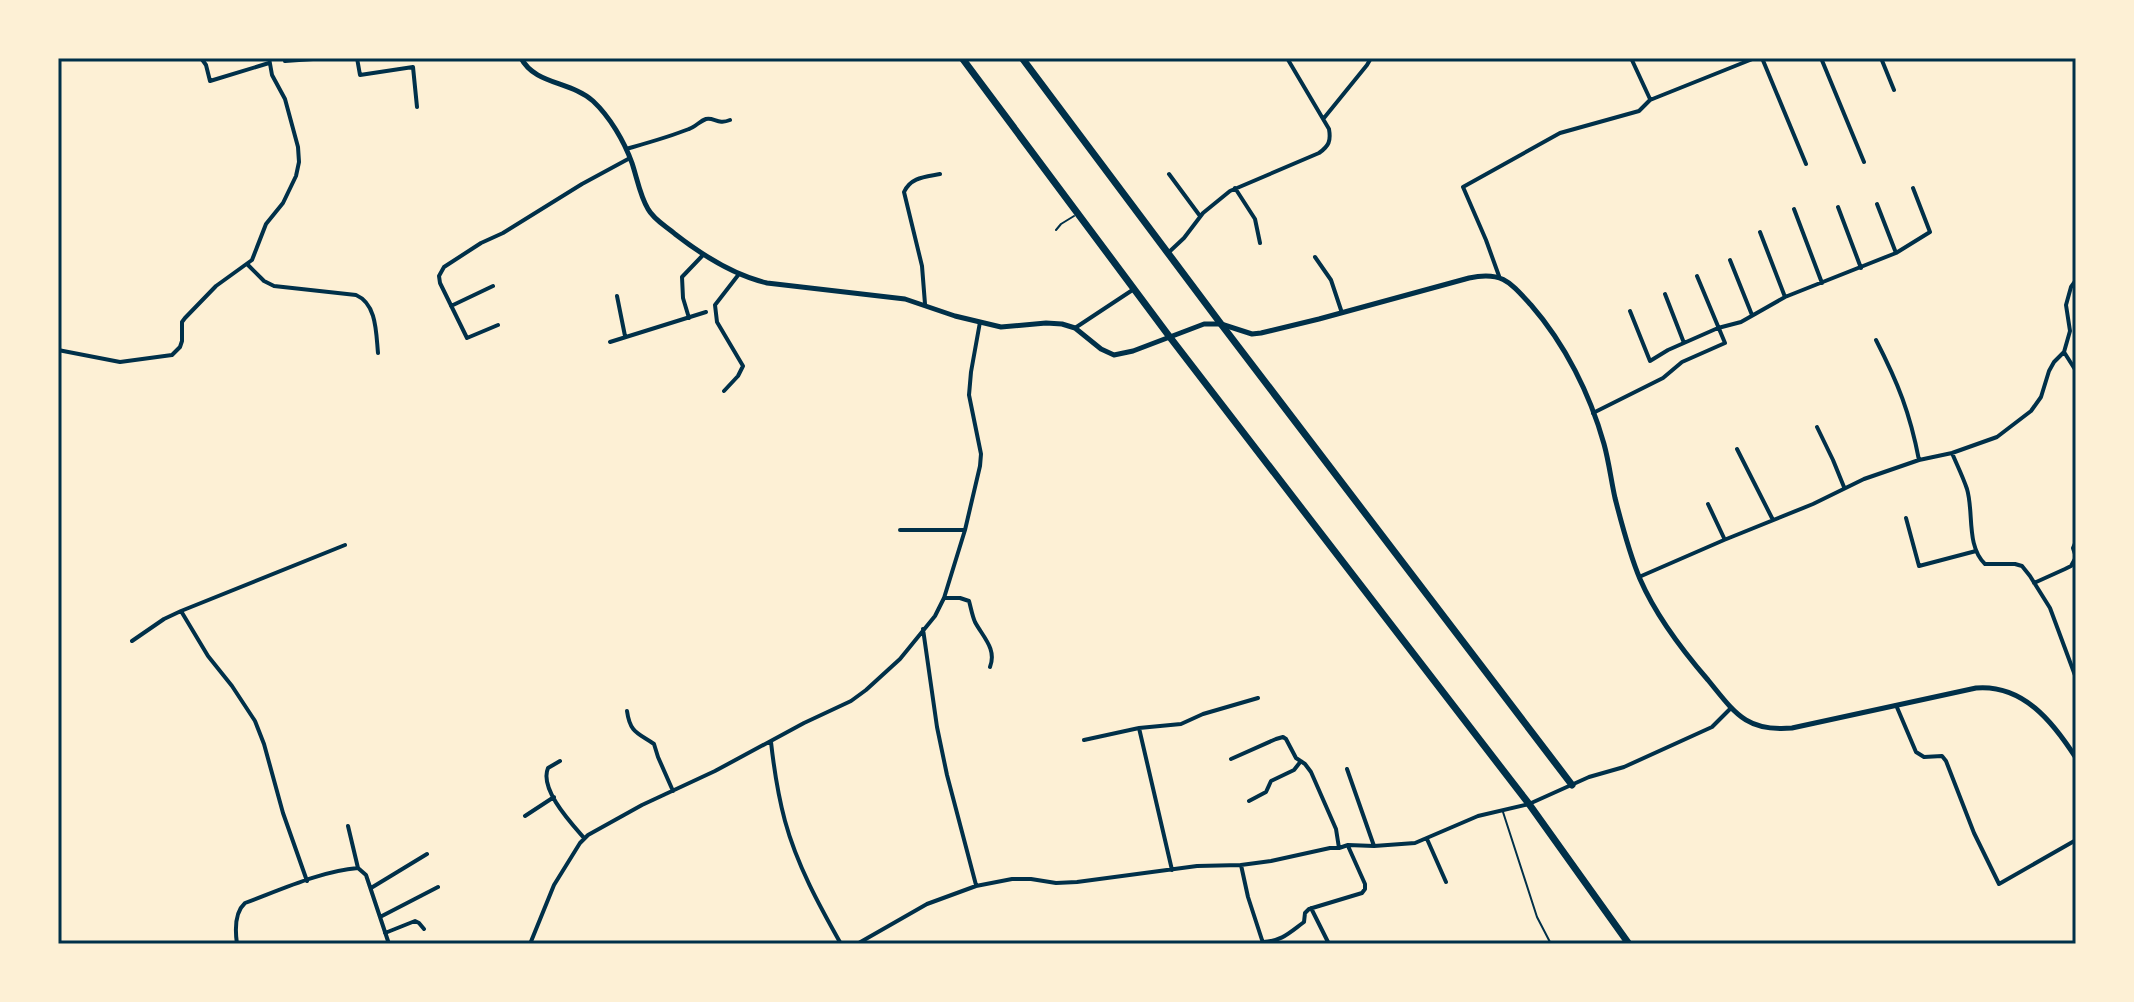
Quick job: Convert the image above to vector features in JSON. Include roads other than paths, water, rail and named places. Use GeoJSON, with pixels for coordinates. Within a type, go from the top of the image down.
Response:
{"type":"FeatureCollection","features":[{"type":"Feature","properties":{"kind":"highway"},"geometry":{"type":"LineString","coordinates":[[978,58],[965,62],[1169,336],[1529,804],[1629,944]]}},
{"type":"Feature","properties":{"kind":"highway"},"geometry":{"type":"LineString","coordinates":[[1022,58],[1572,785]]}},
{"type":"Feature","properties":{"kind":"street"},"geometry":{"type":"LineString","coordinates":[[58,350],[120,362],[172,355],[182,341],[182,322],[216,286],[248,265],[266,224],[289,192],[299,162],[298,147],[285,99],[272,75],[269,60],[210,81],[201,58]]}},
{"type":"Feature","properties":{"kind":"street"},"geometry":{"type":"LineString","coordinates":[[285,61],[327,58]]}},
{"type":"Feature","properties":{"kind":"street"},"geometry":{"type":"LineString","coordinates":[[357,58],[360,75],[413,67],[417,107]]}},
{"type":"Feature","properties":{"kind":"street"},"geometry":{"type":"LineString","coordinates":[[521,58],[530,72],[579,91],[594,101],[626,149],[650,213],[657,220],[703,255],[739,274],[767,283],[905,299],[1001,327],[1062,324],[1075,328],[1101,349],[1114,355],[1133,351],[1204,324],[1221,324],[1252,334],[1261,333],[1469,278],[1491,274],[1499,276],[1523,297],[1554,335],[1569,360],[1604,446],[1639,577],[1671,633],[1731,708],[1756,726],[1792,728],[1976,688],[1999,689],[2022,699],[2047,718],[2076,758]]}},
{"type":"Feature","properties":{"kind":"street"},"geometry":{"type":"LineString","coordinates":[[1168,253],[1218,199],[1235,188],[1327,147],[1331,140],[1329,129],[1287,58]]}},
{"type":"Feature","properties":{"kind":"street"},"geometry":{"type":"LineString","coordinates":[[1324,118],[1371,58]]}},
{"type":"Feature","properties":{"kind":"street"},"geometry":{"type":"LineString","coordinates":[[1631,58],[1650,100]]}},
{"type":"Feature","properties":{"kind":"street"},"geometry":{"type":"LineString","coordinates":[[1499,276],[1463,187],[1560,133],[1639,111],[1650,100],[1755,58]]}},
{"type":"Feature","properties":{"kind":"street"},"geometry":{"type":"LineString","coordinates":[[1762,58],[1806,164]]}},
{"type":"Feature","properties":{"kind":"street"},"geometry":{"type":"LineString","coordinates":[[1821,58],[1864,162]]}},
{"type":"Feature","properties":{"kind":"street"},"geometry":{"type":"LineString","coordinates":[[1881,58],[1894,90]]}},
{"type":"Feature","properties":{"kind":"street"},"geometry":{"type":"LineString","coordinates":[[626,149],[678,133],[707,119],[720,123],[730,120]]}},
{"type":"Feature","properties":{"kind":"street"},"geometry":{"type":"LineString","coordinates":[[498,325],[467,338],[440,283],[439,276],[444,267],[630,158]]}},
{"type":"Feature","properties":{"kind":"street"},"geometry":{"type":"LineString","coordinates":[[925,304],[922,266],[904,192],[914,180],[940,174]]}},
{"type":"Feature","properties":{"kind":"street"},"geometry":{"type":"LineString","coordinates":[[1169,174],[1200,216]]}},
{"type":"Feature","properties":{"kind":"street"},"geometry":{"type":"LineString","coordinates":[[1235,188],[1255,219],[1260,243]]}},
{"type":"Feature","properties":{"kind":"street"},"geometry":{"type":"LineString","coordinates":[[1630,311],[1650,361],[1718,328],[1741,322],[1785,297],[1896,253],[1930,232],[1913,188]]}},
{"type":"Feature","properties":{"kind":"street"},"geometry":{"type":"LineString","coordinates":[[1877,204],[1896,253]]}},
{"type":"Feature","properties":{"kind":"street"},"geometry":{"type":"LineString","coordinates":[[1838,207],[1861,268]]}},
{"type":"Feature","properties":{"kind":"street"},"geometry":{"type":"LineString","coordinates":[[1794,209],[1822,283]]}},
{"type":"Feature","properties":{"kind":"street"},"geometry":{"type":"LineString","coordinates":[[1760,232],[1785,297]]}},
{"type":"Feature","properties":{"kind":"street"},"geometry":{"type":"LineString","coordinates":[[689,318],[683,298],[682,277],[703,255]]}},
{"type":"Feature","properties":{"kind":"street"},"geometry":{"type":"LineString","coordinates":[[1315,257],[1331,280],[1342,313]]}},
{"type":"Feature","properties":{"kind":"street"},"geometry":{"type":"LineString","coordinates":[[1730,260],[1752,315]]}},
{"type":"Feature","properties":{"kind":"street"},"geometry":{"type":"LineString","coordinates":[[248,265],[274,286],[362,297],[373,315],[378,353]]}},
{"type":"Feature","properties":{"kind":"street"},"geometry":{"type":"LineString","coordinates":[[724,391],[743,366],[717,322],[715,305],[739,274]]}},
{"type":"Feature","properties":{"kind":"street"},"geometry":{"type":"LineString","coordinates":[[1593,413],[1663,378],[1682,362],[1725,343],[1697,276]]}},
{"type":"Feature","properties":{"kind":"street"},"geometry":{"type":"LineString","coordinates":[[1639,577],[1844,488],[1919,460],[1952,453],[1997,437],[2031,411],[2041,397],[2054,362],[2064,352],[2070,331],[2066,305],[2076,280]]}},
{"type":"Feature","properties":{"kind":"street"},"geometry":{"type":"LineString","coordinates":[[451,306],[493,286]]}},
{"type":"Feature","properties":{"kind":"street"},"geometry":{"type":"LineString","coordinates":[[1075,328],[1135,289]]}},
{"type":"Feature","properties":{"kind":"street"},"geometry":{"type":"LineString","coordinates":[[1665,294],[1684,343]]}},
{"type":"Feature","properties":{"kind":"street"},"geometry":{"type":"LineString","coordinates":[[617,296],[625,338]]}},
{"type":"Feature","properties":{"kind":"street"},"geometry":{"type":"LineString","coordinates":[[610,342],[706,312]]}},
{"type":"Feature","properties":{"kind":"street"},"geometry":{"type":"LineString","coordinates":[[530,944],[554,885],[584,838],[606,824],[851,701],[900,659],[935,616],[944,598],[965,530],[980,466],[981,454],[969,395],[980,322]]}},
{"type":"Feature","properties":{"kind":"street"},"geometry":{"type":"LineString","coordinates":[[1876,340],[1902,392],[1919,460]]}},
{"type":"Feature","properties":{"kind":"street"},"geometry":{"type":"LineString","coordinates":[[2064,352],[2073,361],[2076,371]]}},
{"type":"Feature","properties":{"kind":"street"},"geometry":{"type":"LineString","coordinates":[[1817,427],[1844,488]]}},
{"type":"Feature","properties":{"kind":"street"},"geometry":{"type":"LineString","coordinates":[[1737,449],[1773,520]]}},
{"type":"Feature","properties":{"kind":"street"},"geometry":{"type":"LineString","coordinates":[[1952,453],[1967,488],[1979,558],[1985,564],[2022,566],[2050,608],[2076,678]]}},
{"type":"Feature","properties":{"kind":"street"},"geometry":{"type":"LineString","coordinates":[[1708,504],[1724,540]]}},
{"type":"Feature","properties":{"kind":"street"},"geometry":{"type":"LineString","coordinates":[[1906,518],[1919,566],[1977,550]]}},
{"type":"Feature","properties":{"kind":"street"},"geometry":{"type":"LineString","coordinates":[[900,530],[965,530]]}},
{"type":"Feature","properties":{"kind":"street"},"geometry":{"type":"LineString","coordinates":[[2034,583],[2071,566],[2076,557],[2073,548],[2076,541]]}},
{"type":"Feature","properties":{"kind":"street"},"geometry":{"type":"LineString","coordinates":[[132,641],[181,611],[345,545]]}},
{"type":"Feature","properties":{"kind":"street"},"geometry":{"type":"LineString","coordinates":[[944,598],[969,601],[975,621],[989,645],[993,659],[990,667]]}},
{"type":"Feature","properties":{"kind":"street"},"geometry":{"type":"LineString","coordinates":[[181,611],[208,656],[255,721],[307,881]]}},
{"type":"Feature","properties":{"kind":"street"},"geometry":{"type":"LineString","coordinates":[[923,629],[947,775],[976,886]]}},
{"type":"Feature","properties":{"kind":"street"},"geometry":{"type":"LineString","coordinates":[[1084,740],[1139,728],[1181,724],[1203,714],[1258,698]]}},
{"type":"Feature","properties":{"kind":"street"},"geometry":{"type":"LineString","coordinates":[[1896,705],[1916,752],[1924,757],[1942,756],[1946,761],[1974,833],[1999,884],[2076,840]]}},
{"type":"Feature","properties":{"kind":"street"},"geometry":{"type":"LineString","coordinates":[[857,944],[927,904],[976,886],[1012,879],[1056,883],[1197,866],[1241,865],[1348,845],[1415,843],[1478,816],[1529,804],[1589,777],[1624,767],[1712,727],[1731,708]]}},
{"type":"Feature","properties":{"kind":"street"},"geometry":{"type":"LineString","coordinates":[[627,711],[628,721],[637,734],[655,745],[673,791]]}},
{"type":"Feature","properties":{"kind":"street"},"geometry":{"type":"LineString","coordinates":[[1139,728],[1172,870]]}},
{"type":"Feature","properties":{"kind":"street"},"geometry":{"type":"LineString","coordinates":[[1231,759],[1283,737],[1296,758],[1311,772],[1336,829],[1339,848]]}},
{"type":"Feature","properties":{"kind":"street"},"geometry":{"type":"LineString","coordinates":[[771,742],[776,784],[790,839],[813,892],[841,944]]}},
{"type":"Feature","properties":{"kind":"street"},"geometry":{"type":"LineString","coordinates":[[560,761],[551,766],[546,774],[547,784],[568,819],[584,838]]}},
{"type":"Feature","properties":{"kind":"street"},"geometry":{"type":"LineString","coordinates":[[1249,801],[1266,792],[1271,781],[1294,770],[1301,761]]}},
{"type":"Feature","properties":{"kind":"street"},"geometry":{"type":"LineString","coordinates":[[1347,769],[1374,846]]}},
{"type":"Feature","properties":{"kind":"street"},"geometry":{"type":"LineString","coordinates":[[525,816],[554,797]]}},
{"type":"Feature","properties":{"kind":"street"},"geometry":{"type":"LineString","coordinates":[[348,826],[358,868],[366,875],[387,943]]}},
{"type":"Feature","properties":{"kind":"street"},"geometry":{"type":"LineString","coordinates":[[1427,839],[1446,882]]}},
{"type":"Feature","properties":{"kind":"street"},"geometry":{"type":"LineString","coordinates":[[1241,865],[1263,943],[1275,942],[1304,922],[1305,913],[1311,908],[1362,893],[1365,884],[1348,845]]}},
{"type":"Feature","properties":{"kind":"street"},"geometry":{"type":"LineString","coordinates":[[371,888],[427,854]]}},
{"type":"Feature","properties":{"kind":"street"},"geometry":{"type":"LineString","coordinates":[[237,944],[237,923],[242,905],[307,881],[358,868]]}},
{"type":"Feature","properties":{"kind":"street"},"geometry":{"type":"LineString","coordinates":[[380,917],[438,887]]}},
{"type":"Feature","properties":{"kind":"street"},"geometry":{"type":"LineString","coordinates":[[1311,908],[1329,944]]}},
{"type":"Feature","properties":{"kind":"street"},"geometry":{"type":"LineString","coordinates":[[385,933],[415,921],[424,929]]}},
{"type":"Feature","properties":{"kind":"lane"},"geometry":{"type":"LineString","coordinates":[[1056,230],[1078,213]]}},
{"type":"Feature","properties":{"kind":"lane"},"geometry":{"type":"LineString","coordinates":[[1502,811],[1537,917],[1551,944]]}}]}
